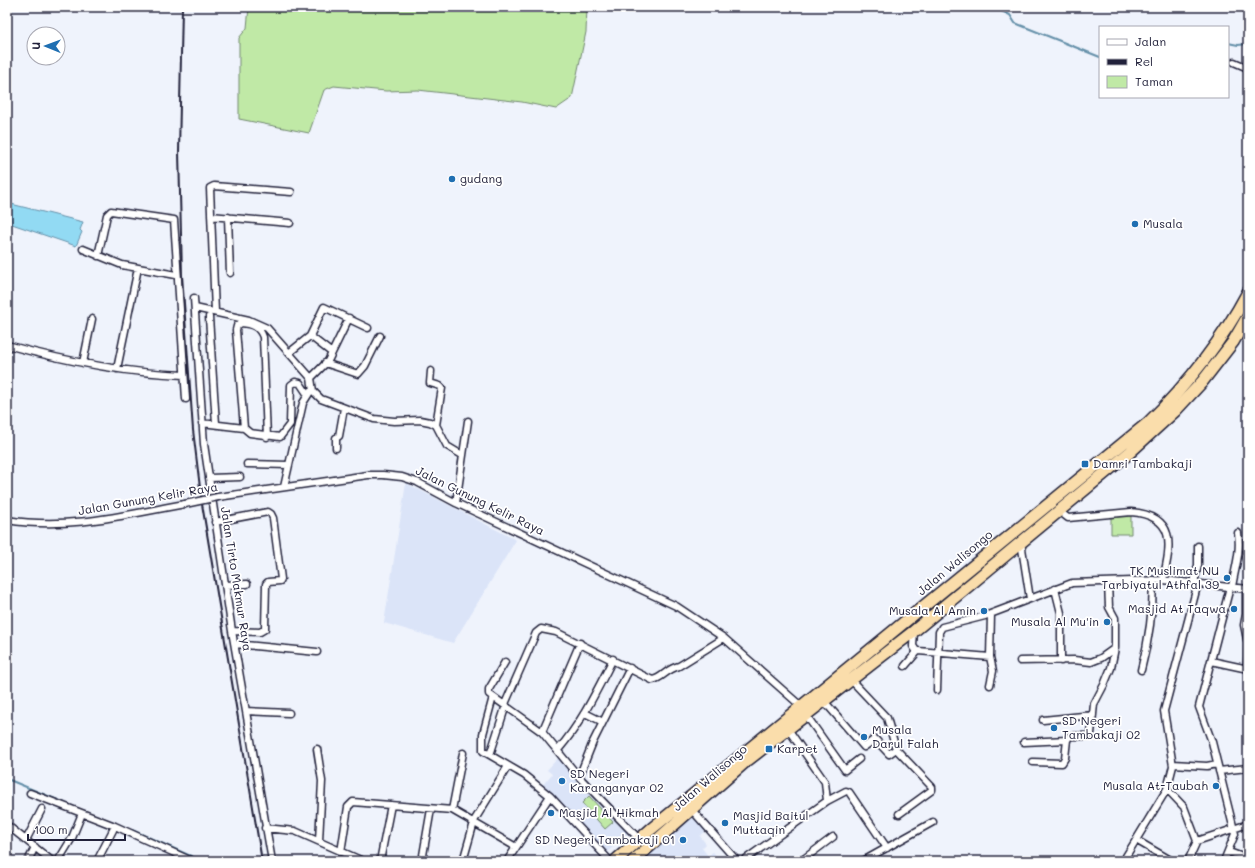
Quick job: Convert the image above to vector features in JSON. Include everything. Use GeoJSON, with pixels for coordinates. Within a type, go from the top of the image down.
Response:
{"type":"FeatureCollection","features":[{"type":"Feature","properties":{"kind":"highway","name":"Jalan Walisongo"},"geometry":{"type":"LineString","coordinates":[[615,861],[639,839],[804,711],[1148,423],[1196,373],[1233,321],[1248,292]]}},
{"type":"Feature","properties":{"kind":"highway","name":"Jalan Walisongo"},"geometry":{"type":"LineString","coordinates":[[632,861],[744,763],[788,729],[804,711],[824,700],[914,631],[1129,453],[1175,411],[1202,382],[1232,342],[1248,316]]}},
{"type":"Feature","properties":{"kind":"street"},"geometry":{"type":"LineString","coordinates":[[1234,62],[1248,68]]}},
{"type":"Feature","properties":{"kind":"street"},"geometry":{"type":"LineString","coordinates":[[215,312],[209,190],[212,186],[291,192]]}},
{"type":"Feature","properties":{"kind":"street"},"geometry":{"type":"LineString","coordinates":[[98,256],[107,215],[111,211],[174,220],[176,275],[186,399]]}},
{"type":"Feature","properties":{"kind":"street"},"geometry":{"type":"LineString","coordinates":[[211,216],[290,223]]}},
{"type":"Feature","properties":{"kind":"street"},"geometry":{"type":"LineString","coordinates":[[228,217],[230,272]]}},
{"type":"Feature","properties":{"kind":"street"},"geometry":{"type":"LineString","coordinates":[[83,249],[122,265],[176,275]]}},
{"type":"Feature","properties":{"kind":"street"},"geometry":{"type":"LineString","coordinates":[[117,369],[138,268]]}},
{"type":"Feature","properties":{"kind":"street","name":"Jalan Tirto Makmur Raya"},"geometry":{"type":"LineString","coordinates":[[194,298],[202,423],[215,522],[265,828],[272,861]]}},
{"type":"Feature","properties":{"kind":"street"},"geometry":{"type":"LineString","coordinates":[[290,352],[310,336],[322,308],[327,307],[368,328]]}},
{"type":"Feature","properties":{"kind":"street"},"geometry":{"type":"LineString","coordinates":[[195,308],[260,324],[267,328],[290,352],[311,378]]}},
{"type":"Feature","properties":{"kind":"street"},"geometry":{"type":"LineString","coordinates":[[209,317],[216,424]]}},
{"type":"Feature","properties":{"kind":"street"},"geometry":{"type":"LineString","coordinates":[[284,487],[288,465],[304,403],[310,393],[311,378],[332,353],[349,318]]}},
{"type":"Feature","properties":{"kind":"street"},"geometry":{"type":"LineString","coordinates":[[83,363],[92,319]]}},
{"type":"Feature","properties":{"kind":"street"},"geometry":{"type":"LineString","coordinates":[[244,428],[236,330],[237,326],[241,323],[255,326],[259,329],[263,337],[267,437]]}},
{"type":"Feature","properties":{"kind":"street"},"geometry":{"type":"LineString","coordinates":[[310,336],[332,353]]}},
{"type":"Feature","properties":{"kind":"street"},"geometry":{"type":"LineString","coordinates":[[325,363],[358,374],[365,366],[380,336]]}},
{"type":"Feature","properties":{"kind":"street"},"geometry":{"type":"LineString","coordinates":[[7,345],[83,363],[117,369],[149,374],[184,375]]}},
{"type":"Feature","properties":{"kind":"street"},"geometry":{"type":"LineString","coordinates":[[431,371],[430,382],[442,388],[436,426],[447,446],[462,455]]}},
{"type":"Feature","properties":{"kind":"street"},"geometry":{"type":"LineString","coordinates":[[202,423],[244,428],[250,433],[267,437],[280,437],[290,424],[290,391],[293,383],[297,382],[310,393],[322,399],[374,419],[394,421],[420,420],[436,426]]}},
{"type":"Feature","properties":{"kind":"street"},"geometry":{"type":"LineString","coordinates":[[336,448],[336,440],[339,436],[344,408]]}},
{"type":"Feature","properties":{"kind":"street"},"geometry":{"type":"LineString","coordinates":[[456,503],[468,421]]}},
{"type":"Feature","properties":{"kind":"street"},"geometry":{"type":"LineString","coordinates":[[247,464],[288,465]]}},
{"type":"Feature","properties":{"kind":"street","name":"Jalan Gunung Kelir Raya"},"geometry":{"type":"LineString","coordinates":[[7,520],[28,523],[61,524],[93,521],[218,497],[284,487],[383,474],[402,477],[417,482],[456,503],[676,606],[724,638],[804,711],[845,770],[859,759]]}},
{"type":"Feature","properties":{"kind":"street"},"geometry":{"type":"LineString","coordinates":[[209,478],[240,477]]}},
{"type":"Feature","properties":{"kind":"street"},"geometry":{"type":"LineString","coordinates":[[1059,510],[1068,518],[1131,512],[1141,513],[1156,518],[1166,528],[1169,538],[1167,564],[1163,580]]}},
{"type":"Feature","properties":{"kind":"street"},"geometry":{"type":"LineString","coordinates":[[215,522],[268,512],[273,518],[281,579],[280,581],[267,583],[265,629],[260,632],[232,631]]}},
{"type":"Feature","properties":{"kind":"street"},"geometry":{"type":"LineString","coordinates":[[1224,861],[1235,837],[1212,742],[1199,707],[1238,559],[1238,533]]}},
{"type":"Feature","properties":{"kind":"street"},"geometry":{"type":"LineString","coordinates":[[1021,542],[1030,599]]}},
{"type":"Feature","properties":{"kind":"street"},"geometry":{"type":"LineString","coordinates":[[1123,861],[1167,789],[1173,764],[1164,711],[1196,583],[1198,546]]}},
{"type":"Feature","properties":{"kind":"street"},"geometry":{"type":"LineString","coordinates":[[1141,670],[1148,645],[1153,598],[1153,580]]}},
{"type":"Feature","properties":{"kind":"street"},"geometry":{"type":"LineString","coordinates":[[937,690],[939,632],[942,627],[991,614],[1072,584],[1163,580],[1247,589],[1244,625],[1248,644],[1248,668],[1211,661]]}},
{"type":"Feature","properties":{"kind":"street"},"geometry":{"type":"LineString","coordinates":[[1033,762],[1062,763],[1065,758],[1067,740],[1070,736],[1088,736],[1091,734],[1094,704],[1111,668],[1115,648],[1115,618],[1109,607],[1108,583]]}},
{"type":"Feature","properties":{"kind":"street"},"geometry":{"type":"LineString","coordinates":[[225,585],[247,584]]}},
{"type":"Feature","properties":{"kind":"street"},"geometry":{"type":"LineString","coordinates":[[1055,590],[1061,614],[1061,660]]}},
{"type":"Feature","properties":{"kind":"street"},"geometry":{"type":"LineString","coordinates":[[990,685],[993,671],[990,657],[991,614]]}},
{"type":"Feature","properties":{"kind":"street"},"geometry":{"type":"LineString","coordinates":[[490,755],[505,704],[539,630],[544,629],[556,632],[613,659],[650,679],[657,680],[671,668],[679,666],[724,638]]}},
{"type":"Feature","properties":{"kind":"street"},"geometry":{"type":"LineString","coordinates":[[914,631],[913,646],[917,652]]}},
{"type":"Feature","properties":{"kind":"street"},"geometry":{"type":"LineString","coordinates":[[542,732],[580,643]]}},
{"type":"Feature","properties":{"kind":"street"},"geometry":{"type":"LineString","coordinates":[[235,644],[317,652]]}},
{"type":"Feature","properties":{"kind":"street"},"geometry":{"type":"LineString","coordinates":[[1020,661],[1061,660],[1091,662],[1115,648]]}},
{"type":"Feature","properties":{"kind":"street"},"geometry":{"type":"LineString","coordinates":[[917,652],[990,657]]}},
{"type":"Feature","properties":{"kind":"street"},"geometry":{"type":"LineString","coordinates":[[905,666],[917,652]]}},
{"type":"Feature","properties":{"kind":"street"},"geometry":{"type":"LineString","coordinates":[[558,750],[576,729],[613,659]]}},
{"type":"Feature","properties":{"kind":"street"},"geometry":{"type":"LineString","coordinates":[[505,662],[488,691],[493,697],[505,704],[542,732],[579,777],[639,839]]}},
{"type":"Feature","properties":{"kind":"street"},"geometry":{"type":"LineString","coordinates":[[579,777],[603,722],[630,668]]}},
{"type":"Feature","properties":{"kind":"street"},"geometry":{"type":"LineString","coordinates":[[851,680],[886,718],[896,749],[932,788],[899,814]]}},
{"type":"Feature","properties":{"kind":"street"},"geometry":{"type":"LineString","coordinates":[[493,697],[483,734],[483,751],[524,775],[550,796],[610,861]]}},
{"type":"Feature","properties":{"kind":"street"},"geometry":{"type":"LineString","coordinates":[[824,700],[864,747],[875,739],[889,754],[896,749]]}},
{"type":"Feature","properties":{"kind":"street"},"geometry":{"type":"LineString","coordinates":[[246,711],[289,713]]}},
{"type":"Feature","properties":{"kind":"street"},"geometry":{"type":"LineString","coordinates":[[585,713],[603,722]]}},
{"type":"Feature","properties":{"kind":"street"},"geometry":{"type":"LineString","coordinates":[[1043,720],[1093,715]]}},
{"type":"Feature","properties":{"kind":"street"},"geometry":{"type":"LineString","coordinates":[[788,729],[825,785],[827,801]]}},
{"type":"Feature","properties":{"kind":"street"},"geometry":{"type":"LineString","coordinates":[[1024,742],[1067,740]]}},
{"type":"Feature","properties":{"kind":"street"},"geometry":{"type":"LineString","coordinates":[[317,749],[322,781],[319,841]]}},
{"type":"Feature","properties":{"kind":"street"},"geometry":{"type":"LineString","coordinates":[[452,810],[463,753]]}},
{"type":"Feature","properties":{"kind":"street"},"geometry":{"type":"LineString","coordinates":[[1173,764],[1207,766],[1217,764]]}},
{"type":"Feature","properties":{"kind":"street"},"geometry":{"type":"LineString","coordinates":[[463,861],[473,824],[508,766]]}},
{"type":"Feature","properties":{"kind":"street"},"geometry":{"type":"LineString","coordinates":[[1219,771],[1248,768]]}},
{"type":"Feature","properties":{"kind":"street"},"geometry":{"type":"LineString","coordinates":[[1167,789],[1184,807],[1197,841],[1188,861]]}},
{"type":"Feature","properties":{"kind":"street"},"geometry":{"type":"LineString","coordinates":[[743,861],[827,801],[845,792],[849,792],[887,848]]}},
{"type":"Feature","properties":{"kind":"street"},"geometry":{"type":"LineString","coordinates":[[30,793],[115,826],[192,861]]}},
{"type":"Feature","properties":{"kind":"street"},"geometry":{"type":"LineString","coordinates":[[507,861],[550,796]]}},
{"type":"Feature","properties":{"kind":"street"},"geometry":{"type":"LineString","coordinates":[[341,852],[348,807],[353,802],[452,810],[473,824],[516,847]]}},
{"type":"Feature","properties":{"kind":"street"},"geometry":{"type":"LineString","coordinates":[[380,861],[391,805]]}},
{"type":"Feature","properties":{"kind":"street"},"geometry":{"type":"LineString","coordinates":[[26,840],[42,809]]}},
{"type":"Feature","properties":{"kind":"street"},"geometry":{"type":"LineString","coordinates":[[422,861],[431,809]]}},
{"type":"Feature","properties":{"kind":"street"},"geometry":{"type":"LineString","coordinates":[[692,810],[730,851],[737,861]]}},
{"type":"Feature","properties":{"kind":"street"},"geometry":{"type":"LineString","coordinates":[[58,861],[72,838],[81,816]]}},
{"type":"Feature","properties":{"kind":"street"},"geometry":{"type":"LineString","coordinates":[[863,861],[933,822]]}},
{"type":"Feature","properties":{"kind":"street"},"geometry":{"type":"LineString","coordinates":[[7,824],[52,861]]}},
{"type":"Feature","properties":{"kind":"street"},"geometry":{"type":"LineString","coordinates":[[1197,841],[1248,824]]}},
{"type":"Feature","properties":{"kind":"street"},"geometry":{"type":"LineString","coordinates":[[265,828],[295,831],[363,861]]}},
{"type":"Feature","properties":{"kind":"street"},"geometry":{"type":"LineString","coordinates":[[98,861],[113,830]]}},
{"type":"Feature","properties":{"kind":"street"},"geometry":{"type":"LineString","coordinates":[[801,861],[834,837]]}},
{"type":"Feature","properties":{"kind":"street"},"geometry":{"type":"LineString","coordinates":[[1136,840],[1170,860]]}},
{"type":"Feature","properties":{"kind":"street"},"geometry":{"type":"LineString","coordinates":[[28,861],[35,848]]}},
{"type":"Feature","properties":{"kind":"street"},"geometry":{"type":"LineString","coordinates":[[1229,852],[1248,859]]}},
{"type":"Feature","properties":{"kind":"shaded area"},"geometry":{"type":"Polygon","coordinates":[[[406,483],[516,540],[453,643],[384,623],[406,483]]]}},
{"type":"Feature","properties":{"kind":"shaded area"},"geometry":{"type":"Polygon","coordinates":[[[558,758],[567,766],[581,786],[628,833],[606,853],[541,787],[552,774],[547,770],[558,758]]]}},
{"type":"Feature","properties":{"kind":"shaded area","name":"SD Negeri Tambakaji 01"},"geometry":{"type":"Polygon","coordinates":[[[694,815],[707,830],[700,836],[706,844],[702,848],[708,856],[713,852],[717,857],[712,861],[645,861],[642,858],[694,815]]]}},
{"type":"Feature","properties":{"kind":"green space"},"geometry":{"type":"Polygon","coordinates":[[[249,7],[587,7],[586,32],[572,98],[556,109],[522,102],[418,90],[386,91],[334,86],[324,90],[309,133],[239,119],[239,38],[247,28],[249,7]]]}},
{"type":"Feature","properties":{"kind":"green space"},"geometry":{"type":"Polygon","coordinates":[[[1111,516],[1131,516],[1131,534],[1111,534],[1111,516]]]}},
{"type":"Feature","properties":{"kind":"green space"},"geometry":{"type":"Polygon","coordinates":[[[589,796],[613,822],[605,829],[582,803],[589,796]]]}},
{"type":"Feature","properties":{"kind":"water"},"geometry":{"type":"Polygon","coordinates":[[[7,203],[83,222],[80,230],[82,232],[76,246],[12,224],[7,203]]]}},
{"type":"Feature","properties":{"kind":"waterway"},"geometry":{"type":"LineString","coordinates":[[993,7],[1010,15],[1015,23],[1099,57]]}},
{"type":"Feature","properties":{"kind":"waterway"},"geometry":{"type":"LineString","coordinates":[[1229,43],[1238,45],[1248,44]]}},
{"type":"Feature","properties":{"kind":"waterway"},"geometry":{"type":"LineString","coordinates":[[7,779],[65,803]]}},
{"type":"Feature","properties":{"kind":"waterway"},"geometry":{"type":"LineString","coordinates":[[132,830],[202,861]]}},
{"type":"Feature","properties":{"kind":"railway"},"geometry":{"type":"LineString","coordinates":[[182,7],[179,152],[182,275],[193,430],[202,504],[262,861]]}},
{"type":"Feature","properties":{"kind":"place","name":"gudang"},"geometry":{"type":"Point","coordinates":[452,179]}},
{"type":"Feature","properties":{"kind":"place","name":"Musala"},"geometry":{"type":"Point","coordinates":[1135,224]}},
{"type":"Feature","properties":{"kind":"place","name":"Damri Tambakaji"},"geometry":{"type":"Point","coordinates":[1085,464]}},
{"type":"Feature","properties":{"kind":"place","name":"TK Muslimat NU Tarbiyatul Athfal 39"},"geometry":{"type":"Point","coordinates":[1227,578]}},
{"type":"Feature","properties":{"kind":"place","name":"Masjid At Taqwa"},"geometry":{"type":"Point","coordinates":[1234,609]}},
{"type":"Feature","properties":{"kind":"place","name":"Musala Al Amin"},"geometry":{"type":"Point","coordinates":[984,611]}},
{"type":"Feature","properties":{"kind":"place","name":"Musala Al Mu'in"},"geometry":{"type":"Point","coordinates":[1107,622]}},
{"type":"Feature","properties":{"kind":"place","name":"SD Negeri Tambakaji 02"},"geometry":{"type":"Point","coordinates":[1054,728]}},
{"type":"Feature","properties":{"kind":"place","name":"Musala Darul Falah"},"geometry":{"type":"Point","coordinates":[864,737]}},
{"type":"Feature","properties":{"kind":"place","name":"Karpet"},"geometry":{"type":"Point","coordinates":[769,749]}},
{"type":"Feature","properties":{"kind":"place","name":"SD Negeri Karanganyar 02"},"geometry":{"type":"Point","coordinates":[562,781]}},
{"type":"Feature","properties":{"kind":"place","name":"Musala At-Taubah"},"geometry":{"type":"Point","coordinates":[1216,786]}},
{"type":"Feature","properties":{"kind":"place","name":"Masjid Al Hikmah"},"geometry":{"type":"Point","coordinates":[551,813]}},
{"type":"Feature","properties":{"kind":"place","name":"Masjid Baitul Muttaqin"},"geometry":{"type":"Point","coordinates":[725,823]}},
{"type":"Feature","properties":{"kind":"place","name":"SD Negeri Tambakaji 01"},"geometry":{"type":"Point","coordinates":[683,840]}}]}
